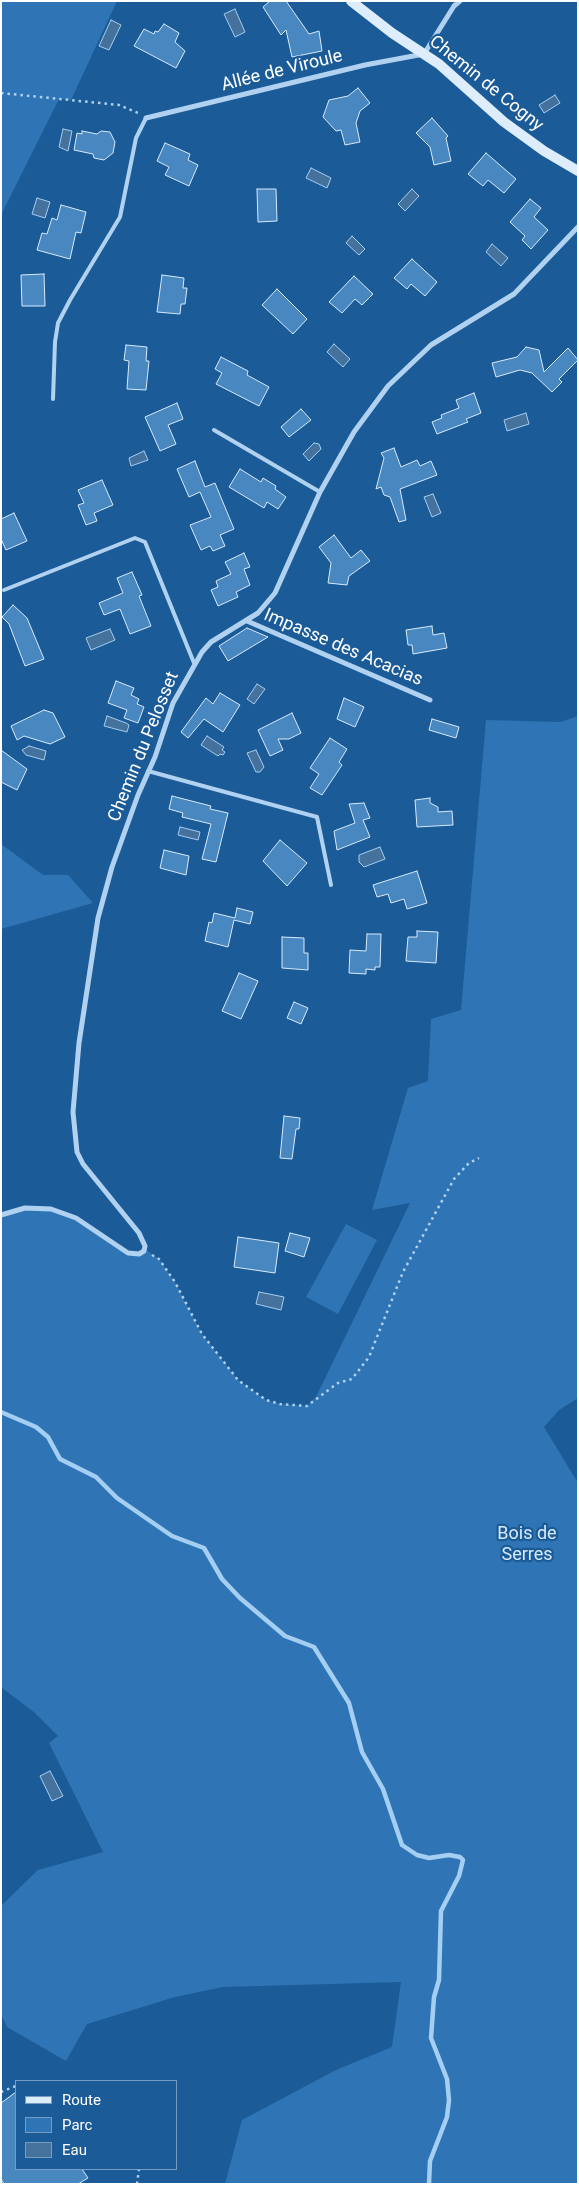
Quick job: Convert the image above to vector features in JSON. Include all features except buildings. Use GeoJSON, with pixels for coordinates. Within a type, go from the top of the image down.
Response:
{"type":"FeatureCollection","features":[{"type":"Feature","properties":{"kind":"street","name":"Chemin de Cogny"},"geometry":{"type":"LineString","coordinates":[[352,1],[440,64],[504,122],[544,151],[578,171]]}},
{"type":"Feature","properties":{"kind":"street"},"geometry":{"type":"LineString","coordinates":[[424,54],[454,6],[460,1]]}},
{"type":"Feature","properties":{"kind":"street","name":"Allée de Viroule"},"geometry":{"type":"LineString","coordinates":[[146,118],[365,65],[424,54]]}},
{"type":"Feature","properties":{"kind":"street","name":"Chemin du Pelosset"},"geometry":{"type":"LineString","coordinates":[[145,1250],[140,1233],[83,1164],[74,1142],[74,1112],[79,1043],[98,918],[112,867],[148,771],[155,758],[173,703],[194,663],[211,642],[246,621],[266,606],[275,593],[320,492],[354,432],[388,386],[431,345],[514,294],[578,227]]}},
{"type":"Feature","properties":{"kind":"street","name":"Impasse des Acacias"},"geometry":{"type":"LineString","coordinates":[[246,621],[430,700]]}},
{"type":"Feature","properties":{"kind":"street"},"geometry":{"type":"LineString","coordinates":[[1,1215],[26,1208],[51,1209],[88,1225],[128,1252],[139,1254],[145,1250]]}},
{"type":"Feature","properties":{"kind":"lane"},"geometry":{"type":"LineString","coordinates":[[53,399],[55,342],[58,324],[70,300],[120,217],[136,138],[146,118]]}},
{"type":"Feature","properties":{"kind":"lane"},"geometry":{"type":"LineString","coordinates":[[214,430],[320,492]]}},
{"type":"Feature","properties":{"kind":"lane"},"geometry":{"type":"LineString","coordinates":[[4,590],[135,538],[145,542],[194,663]]}},
{"type":"Feature","properties":{"kind":"lane"},"geometry":{"type":"LineString","coordinates":[[148,771],[317,817],[331,885]]}},
{"type":"Feature","properties":{"kind":"path"},"geometry":{"type":"LineString","coordinates":[[1,93],[118,105],[146,118]]}},
{"type":"Feature","properties":{"kind":"path"},"geometry":{"type":"LineString","coordinates":[[145,1250],[159,1259],[175,1282],[202,1334],[238,1380],[266,1400],[280,1404],[307,1406],[338,1382],[352,1380],[369,1357],[403,1272],[454,1179],[469,1163],[480,1158]]}},
{"type":"Feature","properties":{"kind":"path"},"geometry":{"type":"LineString","coordinates":[[1,2092],[15,2086]]}},
{"type":"Feature","properties":{"kind":"path"},"geometry":{"type":"LineString","coordinates":[[136,2184],[140,2170]]}},
{"type":"Feature","properties":{"kind":"green space"},"geometry":{"type":"Polygon","coordinates":[[[1,1],[117,1],[71,100],[59,99],[1,215],[1,1]]]}},
{"type":"Feature","properties":{"kind":"green space","name":"Bois de Serres"},"geometry":{"type":"Polygon","coordinates":[[[578,716],[578,1398],[559,1410],[544,1427],[578,1483],[578,2184],[225,2184],[242,2120],[336,2070],[392,2047],[401,1982],[223,1987],[175,1997],[87,2024],[66,2061],[7,2027],[1,2014],[1,1906],[38,1870],[103,1852],[49,1743],[58,1736],[35,1713],[1,1687],[1,1215],[25,1208],[64,1213],[133,1254],[145,1249],[159,1259],[175,1282],[202,1334],[238,1380],[266,1400],[280,1404],[307,1406],[316,1397],[410,1203],[372,1210],[408,1088],[428,1081],[431,1019],[461,1010],[486,720],[561,722],[578,716]]]}},
{"type":"Feature","properties":{"kind":"green space"},"geometry":{"type":"Polygon","coordinates":[[[1,844],[43,875],[68,875],[93,903],[1,929],[1,844]]]}},
{"type":"Feature","properties":{"kind":"green space"},"geometry":{"type":"Polygon","coordinates":[[[346,1224],[377,1240],[338,1314],[306,1297],[346,1224]]]}},
{"type":"Feature","properties":{"kind":"water"},"geometry":{"type":"Polygon","coordinates":[[[235,9],[245,32],[235,37],[224,14],[235,9]]]}},
{"type":"Feature","properties":{"kind":"water"},"geometry":{"type":"Polygon","coordinates":[[[111,20],[121,25],[109,50],[99,46],[111,20]]]}},
{"type":"Feature","properties":{"kind":"water"},"geometry":{"type":"Polygon","coordinates":[[[555,95],[560,103],[544,113],[539,105],[555,95]]]}},
{"type":"Feature","properties":{"kind":"water"},"geometry":{"type":"Polygon","coordinates":[[[63,129],[72,131],[68,151],[59,147],[63,129]]]}},
{"type":"Feature","properties":{"kind":"water"},"geometry":{"type":"Polygon","coordinates":[[[311,168],[331,178],[327,188],[306,178],[311,168]]]}},
{"type":"Feature","properties":{"kind":"water"},"geometry":{"type":"Polygon","coordinates":[[[412,189],[419,196],[405,211],[398,204],[412,189]]]}},
{"type":"Feature","properties":{"kind":"water"},"geometry":{"type":"Polygon","coordinates":[[[37,198],[50,202],[45,218],[32,214],[37,198]]]}},
{"type":"Feature","properties":{"kind":"water"},"geometry":{"type":"Polygon","coordinates":[[[352,236],[365,249],[359,255],[346,243],[352,236]]]}},
{"type":"Feature","properties":{"kind":"water"},"geometry":{"type":"Polygon","coordinates":[[[492,244],[508,258],[501,266],[486,252],[492,244]]]}},
{"type":"Feature","properties":{"kind":"water"},"geometry":{"type":"Polygon","coordinates":[[[334,344],[350,359],[343,367],[327,352],[334,344]]]}},
{"type":"Feature","properties":{"kind":"water"},"geometry":{"type":"Polygon","coordinates":[[[526,413],[529,424],[507,431],[504,420],[526,413]]]}},
{"type":"Feature","properties":{"kind":"water"},"geometry":{"type":"Polygon","coordinates":[[[314,443],[319,444],[321,449],[309,461],[303,454],[314,443]]]}},
{"type":"Feature","properties":{"kind":"water"},"geometry":{"type":"Polygon","coordinates":[[[144,451],[148,460],[131,466],[129,458],[144,451]]]}},
{"type":"Feature","properties":{"kind":"water"},"geometry":{"type":"Polygon","coordinates":[[[433,494],[441,513],[432,517],[424,497],[433,494]]]}},
{"type":"Feature","properties":{"kind":"water"},"geometry":{"type":"Polygon","coordinates":[[[110,629],[115,640],[91,650],[86,638],[110,629]]]}},
{"type":"Feature","properties":{"kind":"water"},"geometry":{"type":"Polygon","coordinates":[[[257,684],[265,689],[254,704],[247,699],[257,684]]]}},
{"type":"Feature","properties":{"kind":"water"},"geometry":{"type":"Polygon","coordinates":[[[107,716],[129,725],[127,732],[104,726],[107,716]]]}},
{"type":"Feature","properties":{"kind":"water"},"geometry":{"type":"Polygon","coordinates":[[[207,736],[224,747],[222,750],[225,752],[223,755],[220,754],[218,756],[201,745],[207,736]]]}},
{"type":"Feature","properties":{"kind":"water"},"geometry":{"type":"Polygon","coordinates":[[[29,746],[46,751],[44,760],[26,755],[22,750],[29,746]]]}},
{"type":"Feature","properties":{"kind":"water"},"geometry":{"type":"Polygon","coordinates":[[[256,750],[264,767],[260,772],[256,772],[247,753],[256,750]]]}},
{"type":"Feature","properties":{"kind":"water"},"geometry":{"type":"Polygon","coordinates":[[[180,827],[200,832],[198,840],[178,835],[180,827]]]}},
{"type":"Feature","properties":{"kind":"water"},"geometry":{"type":"Polygon","coordinates":[[[380,847],[385,859],[364,867],[359,862],[359,855],[380,847]]]}},
{"type":"Feature","properties":{"kind":"water"},"geometry":{"type":"Polygon","coordinates":[[[259,1292],[284,1297],[281,1310],[256,1304],[259,1292]]]}},
{"type":"Feature","properties":{"kind":"water"},"geometry":{"type":"Polygon","coordinates":[[[50,1771],[63,1796],[52,1801],[40,1776],[50,1771]]]}},
{"type":"Feature","properties":{"kind":"waterway"},"geometry":{"type":"LineString","coordinates":[[1,1412],[36,1427],[48,1437],[60,1459],[96,1477],[117,1498],[172,1536],[204,1548],[222,1579],[240,1598],[285,1636],[314,1647],[349,1703],[362,1752],[383,1789],[402,1845],[417,1855],[429,1858],[449,1855],[460,1857],[463,1860],[459,1876],[441,1911],[439,1980],[434,1997],[431,2038],[447,2079],[449,2100],[447,2117],[430,2161],[429,2184]]}}]}
